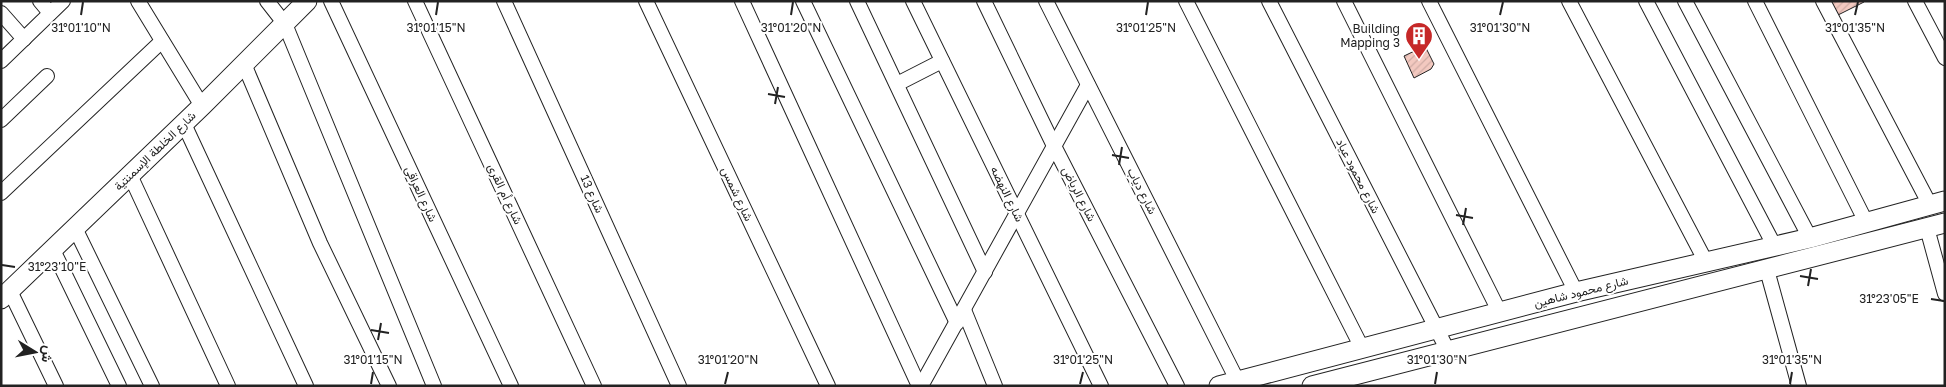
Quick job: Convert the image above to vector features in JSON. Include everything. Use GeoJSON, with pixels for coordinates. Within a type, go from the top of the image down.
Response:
{"type":"FeatureCollection","features":[{"type":"Feature","properties":{"kind":"main road","name":"شارع الخلطة الإسمنتية"},"geometry":{"type":"LineString","coordinates":[[5,295],[184,124],[307,1]]}},
{"type":"Feature","properties":{"kind":"main road","name":"شارع محمود شاهين"},"geometry":{"type":"LineString","coordinates":[[1218,386],[1363,350],[1576,292],[1776,247],[1938,203]]}},
{"type":"Feature","properties":{"kind":"main road","name":"شارع محمود شاهين"},"geometry":{"type":"LineString","coordinates":[[1312,386],[1353,380],[1448,351],[1936,225]]}},
{"type":"Feature","properties":{"kind":"street"},"geometry":{"type":"LineString","coordinates":[[40,1],[50,13]]}},
{"type":"Feature","properties":{"kind":"street"},"geometry":{"type":"LineString","coordinates":[[1,61],[63,1]]}},
{"type":"Feature","properties":{"kind":"street"},"geometry":{"type":"LineString","coordinates":[[138,1],[202,106]]}},
{"type":"Feature","properties":{"kind":"street"},"geometry":{"type":"LineString","coordinates":[[268,1],[285,24],[434,386]]}},
{"type":"Feature","properties":{"kind":"street","name":"شارع العراقى"},"geometry":{"type":"LineString","coordinates":[[331,1],[511,386]]}},
{"type":"Feature","properties":{"kind":"street","name":"شارع أم القرى"},"geometry":{"type":"LineString","coordinates":[[415,1],[594,386]]}},
{"type":"Feature","properties":{"kind":"street","name":"شارع 13"},"geometry":{"type":"LineString","coordinates":[[504,1],[679,386]]}},
{"type":"Feature","properties":{"kind":"street","name":"شارع شمس"},"geometry":{"type":"LineString","coordinates":[[646,1],[828,386]]}},
{"type":"Feature","properties":{"kind":"street"},"geometry":{"type":"LineString","coordinates":[[742,1],[920,386]]}},
{"type":"Feature","properties":{"kind":"street"},"geometry":{"type":"LineString","coordinates":[[802,1],[957,323]]}},
{"type":"Feature","properties":{"kind":"street"},"geometry":{"type":"LineString","coordinates":[[857,1],[985,272]]}},
{"type":"Feature","properties":{"kind":"street","name":"شارع النهضه"},"geometry":{"type":"LineString","coordinates":[[913,1],[1101,386]]}},
{"type":"Feature","properties":{"kind":"street","name":"شارع الرياض"},"geometry":{"type":"LineString","coordinates":[[984,1],[1054,146],[1177,386]]}},
{"type":"Feature","properties":{"kind":"street","name":"شارع دياب"},"geometry":{"type":"LineString","coordinates":[[1046,1],[1237,380]]}},
{"type":"Feature","properties":{"kind":"street"},"geometry":{"type":"LineString","coordinates":[[1186,1],[1363,350]]}},
{"type":"Feature","properties":{"kind":"street","name":"شارع محمود عياد"},"geometry":{"type":"LineString","coordinates":[[1269,1],[1448,351]]}},
{"type":"Feature","properties":{"kind":"street"},"geometry":{"type":"LineString","coordinates":[[1344,1],[1500,313]]}},
{"type":"Feature","properties":{"kind":"street"},"geometry":{"type":"LineString","coordinates":[[1429,1],[1576,292]]}},
{"type":"Feature","properties":{"kind":"street"},"geometry":{"type":"LineString","coordinates":[[1569,1],[1706,264]]}},
{"type":"Feature","properties":{"kind":"street"},"geometry":{"type":"LineString","coordinates":[[1646,1],[1776,247]]}},
{"type":"Feature","properties":{"kind":"street"},"geometry":{"type":"LineString","coordinates":[[1686,1],[1810,238]]}},
{"type":"Feature","properties":{"kind":"street"},"geometry":{"type":"LineString","coordinates":[[1755,1],[1866,222]]}},
{"type":"Feature","properties":{"kind":"street"},"geometry":{"type":"LineString","coordinates":[[1823,1],[1938,203]]}},
{"type":"Feature","properties":{"kind":"street"},"geometry":{"type":"LineString","coordinates":[[1915,1],[1945,58]]}},
{"type":"Feature","properties":{"kind":"street"},"geometry":{"type":"LineString","coordinates":[[1,13],[24,39]]}},
{"type":"Feature","properties":{"kind":"street"},"geometry":{"type":"LineString","coordinates":[[1,193],[162,41]]}},
{"type":"Feature","properties":{"kind":"street"},"geometry":{"type":"LineString","coordinates":[[897,84],[942,61]]}},
{"type":"Feature","properties":{"kind":"street"},"geometry":{"type":"LineString","coordinates":[[244,64],[316,235],[389,386]]}},
{"type":"Feature","properties":{"kind":"street"},"geometry":{"type":"LineString","coordinates":[[1,120],[47,76]]}},
{"type":"Feature","properties":{"kind":"street"},"geometry":{"type":"LineString","coordinates":[[920,386],[957,323],[1088,85]]}},
{"type":"Feature","properties":{"kind":"street"},"geometry":{"type":"LineString","coordinates":[[184,124],[306,386]]}},
{"type":"Feature","properties":{"kind":"street"},"geometry":{"type":"LineString","coordinates":[[130,175],[228,386]]}},
{"type":"Feature","properties":{"kind":"street"},"geometry":{"type":"LineString","coordinates":[[1936,225],[1945,294]]}},
{"type":"Feature","properties":{"kind":"street"},"geometry":{"type":"LineString","coordinates":[[75,228],[152,386]]}},
{"type":"Feature","properties":{"kind":"street"},"geometry":{"type":"LineString","coordinates":[[53,250],[119,386]]}},
{"type":"Feature","properties":{"kind":"street"},"geometry":{"type":"LineString","coordinates":[[1766,270],[1799,386]]}},
{"type":"Feature","properties":{"kind":"street"},"geometry":{"type":"LineString","coordinates":[[5,295],[56,386]]}},
{"type":"Feature","properties":{"kind":"street"},"geometry":{"type":"LineString","coordinates":[[964,310],[995,386]]}},
{"type":"Feature","properties":{"kind":"building"},"geometry":{"type":"Polygon","coordinates":[[[1831,1],[1864,1],[1864,2],[1838,15],[1831,1]]]}},
{"type":"Feature","properties":{"kind":"building","name":"Building Mapping 3"},"geometry":{"type":"Polygon","coordinates":[[[1425,46],[1434,64],[1431,69],[1414,78],[1404,56],[1425,46]]]}},
{"type":"Feature","properties":{"kind":"place","name":"Building Mapping 3"},"geometry":{"type":"Point","coordinates":[1419,60]}}]}
